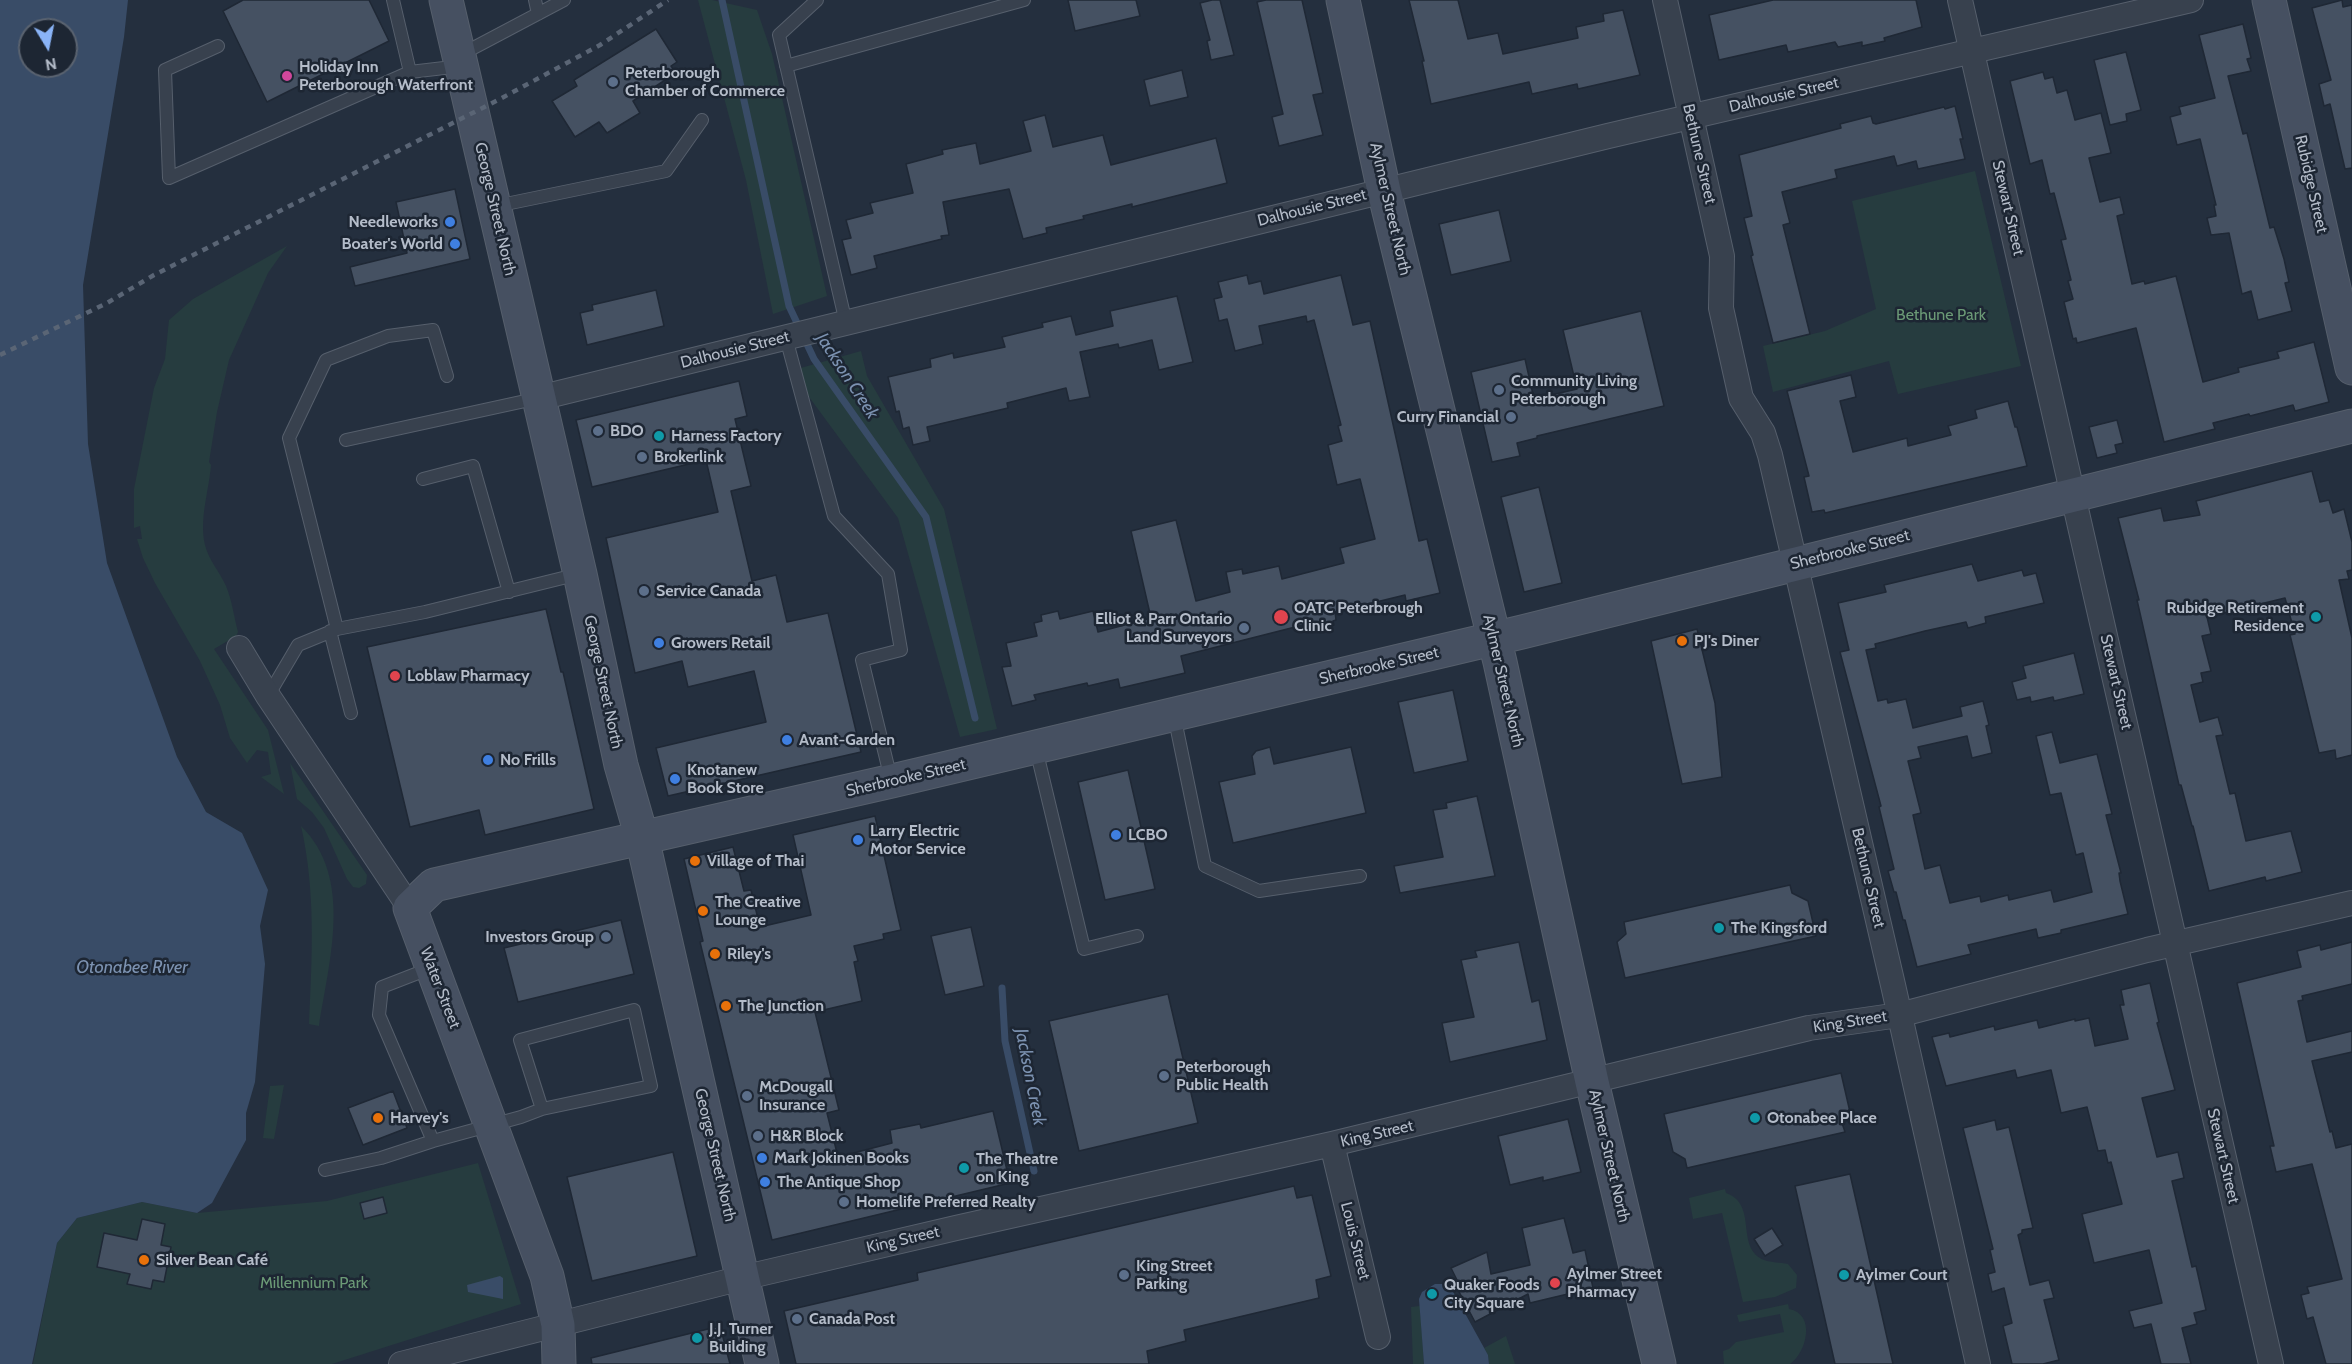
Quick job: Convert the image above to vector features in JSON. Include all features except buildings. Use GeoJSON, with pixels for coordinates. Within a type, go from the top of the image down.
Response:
{"type":"FeatureCollection","features":[{"type":"Feature","properties":{"kind":"main road","name":"George Street North"},"geometry":{"type":"LineString","coordinates":[[446,0],[580,574],[621,765],[642,838],[762,1364]]}},
{"type":"Feature","properties":{"kind":"main road","name":"Aylmer Street North"},"geometry":{"type":"LineString","coordinates":[[1343,0],[1384,190],[1495,639],[1592,1082],[1659,1364]]}},
{"type":"Feature","properties":{"kind":"main road","name":"Rubidge Street"},"geometry":{"type":"LineString","coordinates":[[2269,0],[2352,368]]}},
{"type":"Feature","properties":{"kind":"main road","name":"Sherbrooke Street"},"geometry":{"type":"LineString","coordinates":[[410,908],[434,885],[892,782],[1495,639],[2352,426]]}},
{"type":"Feature","properties":{"kind":"main road"},"geometry":{"type":"LineString","coordinates":[[589,849],[614,825],[620,803],[621,765]]}},
{"type":"Feature","properties":{"kind":"main road","name":"Water Street"},"geometry":{"type":"LineString","coordinates":[[410,908],[547,1276],[558,1325],[559,1364]]}},
{"type":"Feature","properties":{"kind":"street","name":"Bethune Street"},"geometry":{"type":"LineString","coordinates":[[1665,0],[1722,256],[1721,308],[1742,398],[1763,433],[1770,455],[1978,1364]]}},
{"type":"Feature","properties":{"kind":"street","name":"Stewart Street"},"geometry":{"type":"LineString","coordinates":[[1960,0],[2271,1364]]}},
{"type":"Feature","properties":{"kind":"street","name":"Dalhousie Street"},"geometry":{"type":"LineString","coordinates":[[539,398],[1690,116],[2191,0]]}},
{"type":"Feature","properties":{"kind":"street","name":"Water Street"},"geometry":{"type":"LineString","coordinates":[[239,648],[267,696],[410,908]]}},
{"type":"Feature","properties":{"kind":"street","name":"King Street"},"geometry":{"type":"LineString","coordinates":[[401,1364],[742,1278],[1332,1144],[1809,1028],[1899,1015],[2174,944],[2352,903]]}},
{"type":"Feature","properties":{"kind":"street","name":"Louis Street"},"geometry":{"type":"LineString","coordinates":[[1332,1144],[1378,1337]]}},
{"type":"Feature","properties":{"kind":"lane"},"geometry":{"type":"LineString","coordinates":[[393,0],[410,72]]}},
{"type":"Feature","properties":{"kind":"lane"},"geometry":{"type":"LineString","coordinates":[[535,0],[538,14]]}},
{"type":"Feature","properties":{"kind":"lane"},"geometry":{"type":"LineString","coordinates":[[218,45],[165,70],[169,178],[410,72],[460,61],[564,0]]}},
{"type":"Feature","properties":{"kind":"lane"},"geometry":{"type":"LineString","coordinates":[[817,0],[778,35],[786,66],[835,325]]}},
{"type":"Feature","properties":{"kind":"lane"},"geometry":{"type":"LineString","coordinates":[[786,66],[1024,0]]}},
{"type":"Feature","properties":{"kind":"lane"},"geometry":{"type":"LineString","coordinates":[[495,206],[666,171],[702,120]]}},
{"type":"Feature","properties":{"kind":"lane"},"geometry":{"type":"LineString","coordinates":[[351,713],[289,438],[326,360],[336,356],[388,336],[433,330],[447,376]]}},
{"type":"Feature","properties":{"kind":"lane"},"geometry":{"type":"LineString","coordinates":[[783,338],[834,516],[888,574],[901,650],[862,660],[892,782]]}},
{"type":"Feature","properties":{"kind":"lane"},"geometry":{"type":"LineString","coordinates":[[346,440],[539,398]]}},
{"type":"Feature","properties":{"kind":"lane"},"geometry":{"type":"LineString","coordinates":[[423,479],[473,466],[509,592]]}},
{"type":"Feature","properties":{"kind":"lane"},"geometry":{"type":"LineString","coordinates":[[267,696],[298,645],[334,630],[392,620],[580,574]]}},
{"type":"Feature","properties":{"kind":"lane"},"geometry":{"type":"LineString","coordinates":[[1174,714],[1205,866],[1259,891],[1360,876]]}},
{"type":"Feature","properties":{"kind":"lane"},"geometry":{"type":"LineString","coordinates":[[1036,747],[1084,949],[1137,936]]}},
{"type":"Feature","properties":{"kind":"lane"},"geometry":{"type":"LineString","coordinates":[[432,967],[382,987],[379,1015],[433,1141]]}},
{"type":"Feature","properties":{"kind":"lane"},"geometry":{"type":"LineString","coordinates":[[325,1170],[381,1158],[542,1109],[651,1086],[634,1010],[520,1040],[542,1109]]}},
{"type":"Feature","properties":{"kind":"green space"},"geometry":{"type":"Polygon","coordinates":[[[698,0],[712,0],[757,10],[772,54],[827,296],[773,314],[746,180],[698,0]]]}},
{"type":"Feature","properties":{"kind":"green space","name":"Bethune Park"},"geometry":{"type":"Polygon","coordinates":[[[1975,171],[2021,366],[1898,394],[1889,361],[1773,392],[1763,346],[1825,331],[1876,309],[1852,201],[1975,171]]]}},
{"type":"Feature","properties":{"kind":"green space"},"geometry":{"type":"Polygon","coordinates":[[[287,246],[268,273],[229,360],[209,462],[211,465],[203,525],[205,545],[228,591],[238,632],[236,636],[214,649],[268,730],[284,794],[261,777],[271,774],[268,752],[257,750],[247,763],[230,738],[220,705],[200,661],[143,558],[137,539],[142,539],[140,526],[134,528],[134,489],[154,388],[165,359],[169,320],[193,299],[287,246]]]}},
{"type":"Feature","properties":{"kind":"green space"},"geometry":{"type":"Polygon","coordinates":[[[861,351],[867,376],[944,509],[997,729],[960,737],[898,518],[790,371],[861,351]]]}},
{"type":"Feature","properties":{"kind":"green space"},"geometry":{"type":"Polygon","coordinates":[[[290,763],[367,875],[366,884],[359,888],[353,887],[347,879],[324,828],[312,812],[297,799],[290,763]]]}},
{"type":"Feature","properties":{"kind":"green space"},"geometry":{"type":"Polygon","coordinates":[[[301,826],[317,847],[328,870],[333,895],[332,948],[319,1026],[309,1024],[311,900],[301,826]]]}},
{"type":"Feature","properties":{"kind":"green space"},"geometry":{"type":"Polygon","coordinates":[[[284,1085],[274,1139],[263,1138],[270,1086],[284,1085]]]}},
{"type":"Feature","properties":{"kind":"green space","name":"Millennium Park"},"geometry":{"type":"Polygon","coordinates":[[[478,1163],[521,1304],[332,1364],[33,1364],[57,1243],[77,1218],[142,1202],[197,1213],[327,1201],[478,1163]]]}},
{"type":"Feature","properties":{"kind":"green space"},"geometry":{"type":"Polygon","coordinates":[[[1725,1189],[1726,1193],[1736,1199],[1742,1207],[1747,1236],[1755,1254],[1767,1261],[1788,1264],[1797,1275],[1796,1288],[1775,1297],[1743,1302],[1722,1213],[1693,1219],[1689,1198],[1725,1189]]]}},
{"type":"Feature","properties":{"kind":"green space"},"geometry":{"type":"Polygon","coordinates":[[[1788,1304],[1789,1309],[1797,1312],[1806,1325],[1801,1351],[1790,1364],[1724,1364],[1723,1351],[1736,1342],[1784,1332],[1780,1314],[1739,1322],[1737,1315],[1788,1304]]]}},
{"type":"Feature","properties":{"kind":"green space"},"geometry":{"type":"Polygon","coordinates":[[[1420,1306],[1424,1364],[1413,1364],[1411,1307],[1420,1306]]]}},
{"type":"Feature","properties":{"kind":"green space"},"geometry":{"type":"Polygon","coordinates":[[[1506,1336],[1515,1364],[1489,1364],[1484,1348],[1506,1336]]]}},
{"type":"Feature","properties":{"kind":"water","name":"Otonabee River"},"geometry":{"type":"Polygon","coordinates":[[[0,0],[128,0],[124,37],[83,285],[88,444],[107,563],[177,757],[206,812],[242,833],[268,890],[260,926],[265,964],[255,1082],[246,1113],[246,1140],[212,1203],[197,1213],[142,1202],[77,1218],[57,1243],[32,1364],[0,1364],[0,0]]]}},
{"type":"Feature","properties":{"kind":"water"},"geometry":{"type":"Polygon","coordinates":[[[500,1276],[503,1278],[503,1299],[468,1292],[467,1285],[500,1276]]]}},
{"type":"Feature","properties":{"kind":"water"},"geometry":{"type":"Polygon","coordinates":[[[1435,1284],[1443,1284],[1451,1288],[1488,1355],[1489,1364],[1424,1364],[1419,1299],[1422,1292],[1435,1284]]]}},
{"type":"Feature","properties":{"kind":"waterway","name":"Jackson Creek"},"geometry":{"type":"LineString","coordinates":[[722,0],[789,306],[814,359],[926,517],[975,718]]}},
{"type":"Feature","properties":{"kind":"waterway","name":"Jackson Creek"},"geometry":{"type":"LineString","coordinates":[[1002,988],[1005,1041],[1034,1171]]}},
{"type":"Feature","properties":{"kind":"railway"},"geometry":{"type":"LineString","coordinates":[[0,355],[107,303],[154,275],[500,99],[600,45],[668,0]]}},
{"type":"Feature","properties":{"kind":"place","name":"Holiday Inn Peterborough Waterfront"},"geometry":{"type":"Point","coordinates":[287,76]}},
{"type":"Feature","properties":{"kind":"place","name":"Peterborough Chamber of Commerce"},"geometry":{"type":"Point","coordinates":[613,82]}},
{"type":"Feature","properties":{"kind":"place","name":"Needleworks"},"geometry":{"type":"Point","coordinates":[450,222]}},
{"type":"Feature","properties":{"kind":"place","name":"Boater's World"},"geometry":{"type":"Point","coordinates":[455,244]}},
{"type":"Feature","properties":{"kind":"place","name":"Community Living Peterborough"},"geometry":{"type":"Point","coordinates":[1499,390]}},
{"type":"Feature","properties":{"kind":"place","name":"Curry Financial"},"geometry":{"type":"Point","coordinates":[1511,417]}},
{"type":"Feature","properties":{"kind":"place","name":"BDO"},"geometry":{"type":"Point","coordinates":[598,431]}},
{"type":"Feature","properties":{"kind":"place","name":"Harness Factory"},"geometry":{"type":"Point","coordinates":[659,436]}},
{"type":"Feature","properties":{"kind":"place","name":"Brokerlink"},"geometry":{"type":"Point","coordinates":[642,457]}},
{"type":"Feature","properties":{"kind":"place","name":"Service Canada"},"geometry":{"type":"Point","coordinates":[644,591]}},
{"type":"Feature","properties":{"kind":"place","name":"OATC Peterbrough Clinic"},"geometry":{"type":"Point","coordinates":[1281,617]}},
{"type":"Feature","properties":{"kind":"place","name":"Rubidge Retirement Residence"},"geometry":{"type":"Point","coordinates":[2316,617]}},
{"type":"Feature","properties":{"kind":"place","name":"Elliot & Parr Ontario Land Surveyors"},"geometry":{"type":"Point","coordinates":[1244,628]}},
{"type":"Feature","properties":{"kind":"place","name":"PJ's Diner"},"geometry":{"type":"Point","coordinates":[1682,641]}},
{"type":"Feature","properties":{"kind":"place","name":"Growers Retail"},"geometry":{"type":"Point","coordinates":[659,643]}},
{"type":"Feature","properties":{"kind":"place","name":"Loblaw Pharmacy"},"geometry":{"type":"Point","coordinates":[395,676]}},
{"type":"Feature","properties":{"kind":"place","name":"Avant-Garden"},"geometry":{"type":"Point","coordinates":[787,740]}},
{"type":"Feature","properties":{"kind":"place","name":"No Frills"},"geometry":{"type":"Point","coordinates":[488,760]}},
{"type":"Feature","properties":{"kind":"place","name":"Knotanew Book Store"},"geometry":{"type":"Point","coordinates":[675,779]}},
{"type":"Feature","properties":{"kind":"place","name":"LCBO"},"geometry":{"type":"Point","coordinates":[1116,835]}},
{"type":"Feature","properties":{"kind":"place","name":"Larry Electric Motor Service"},"geometry":{"type":"Point","coordinates":[858,840]}},
{"type":"Feature","properties":{"kind":"place","name":"Village of Thai"},"geometry":{"type":"Point","coordinates":[695,861]}},
{"type":"Feature","properties":{"kind":"place","name":"The Creative Lounge"},"geometry":{"type":"Point","coordinates":[703,911]}},
{"type":"Feature","properties":{"kind":"place","name":"The Kingsford"},"geometry":{"type":"Point","coordinates":[1719,928]}},
{"type":"Feature","properties":{"kind":"place","name":"Investors Group"},"geometry":{"type":"Point","coordinates":[606,937]}},
{"type":"Feature","properties":{"kind":"place","name":"Riley's"},"geometry":{"type":"Point","coordinates":[715,954]}},
{"type":"Feature","properties":{"kind":"place","name":"The Junction"},"geometry":{"type":"Point","coordinates":[726,1006]}},
{"type":"Feature","properties":{"kind":"place","name":"Peterborough Public Health"},"geometry":{"type":"Point","coordinates":[1164,1076]}},
{"type":"Feature","properties":{"kind":"place","name":"McDougall Insurance"},"geometry":{"type":"Point","coordinates":[747,1096]}},
{"type":"Feature","properties":{"kind":"place","name":"Harvey's"},"geometry":{"type":"Point","coordinates":[378,1118]}},
{"type":"Feature","properties":{"kind":"place","name":"Otonabee Place"},"geometry":{"type":"Point","coordinates":[1755,1118]}},
{"type":"Feature","properties":{"kind":"place","name":"H&R Block"},"geometry":{"type":"Point","coordinates":[758,1136]}},
{"type":"Feature","properties":{"kind":"place","name":"Mark Jokinen Books"},"geometry":{"type":"Point","coordinates":[762,1158]}},
{"type":"Feature","properties":{"kind":"place","name":"The Theatre on King"},"geometry":{"type":"Point","coordinates":[964,1168]}},
{"type":"Feature","properties":{"kind":"place","name":"The Antique Shop"},"geometry":{"type":"Point","coordinates":[765,1182]}},
{"type":"Feature","properties":{"kind":"place","name":"Homelife Preferred Realty"},"geometry":{"type":"Point","coordinates":[844,1202]}},
{"type":"Feature","properties":{"kind":"place","name":"Silver Bean Café"},"geometry":{"type":"Point","coordinates":[144,1260]}},
{"type":"Feature","properties":{"kind":"place","name":"King Street Parking"},"geometry":{"type":"Point","coordinates":[1124,1275]}},
{"type":"Feature","properties":{"kind":"place","name":"Aylmer Court"},"geometry":{"type":"Point","coordinates":[1844,1275]}},
{"type":"Feature","properties":{"kind":"place","name":"Aylmer Street Pharmacy"},"geometry":{"type":"Point","coordinates":[1555,1283]}},
{"type":"Feature","properties":{"kind":"place","name":"Quaker Foods City Square"},"geometry":{"type":"Point","coordinates":[1432,1294]}},
{"type":"Feature","properties":{"kind":"place","name":"Canada Post"},"geometry":{"type":"Point","coordinates":[797,1319]}},
{"type":"Feature","properties":{"kind":"place","name":"J.J. Turner Building"},"geometry":{"type":"Point","coordinates":[697,1338]}}]}
